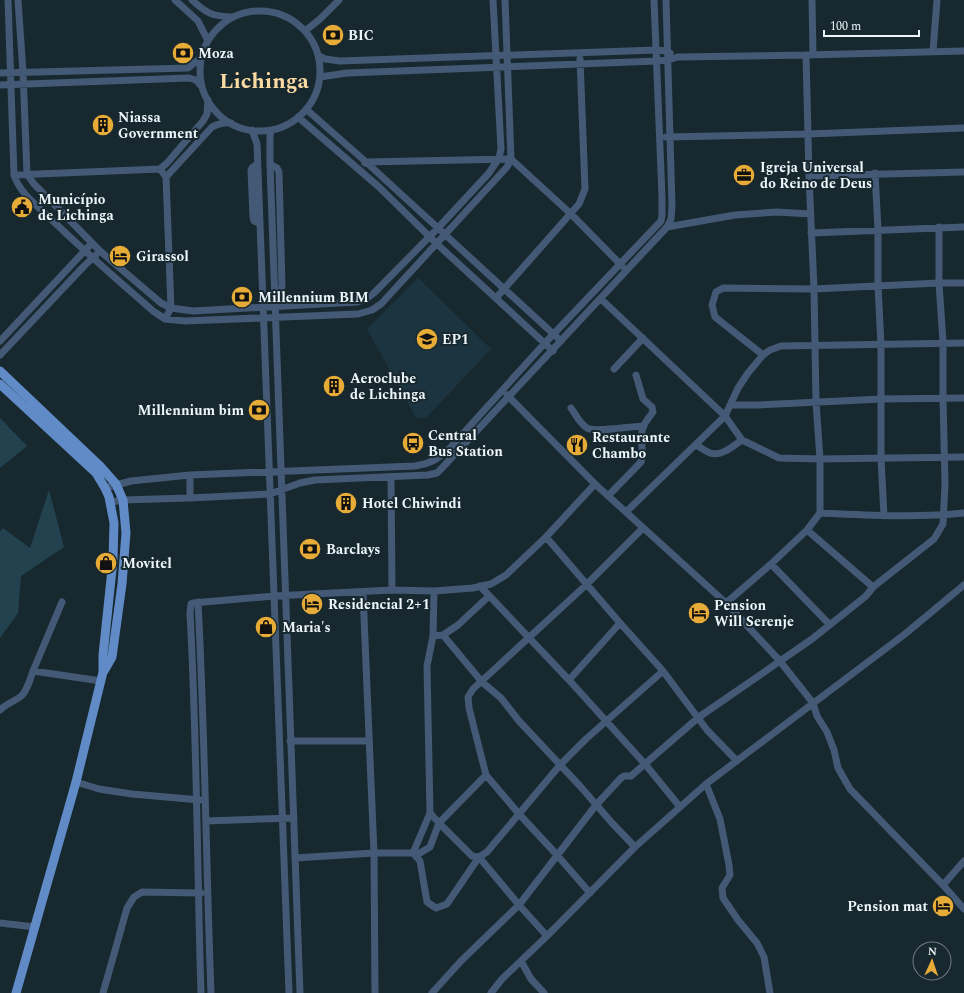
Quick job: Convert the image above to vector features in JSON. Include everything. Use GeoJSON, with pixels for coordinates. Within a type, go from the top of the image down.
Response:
{"type":"FeatureCollection","features":[{"type":"Feature","properties":{"kind":"main road"},"geometry":{"type":"LineString","coordinates":[[0,371],[32,408],[78,451],[96,473],[111,502],[114,523],[113,560],[102,677],[76,782],[16,993]]}},
{"type":"Feature","properties":{"kind":"main road"},"geometry":{"type":"LineString","coordinates":[[0,384],[32,408]]}},
{"type":"Feature","properties":{"kind":"main road"},"geometry":{"type":"LineString","coordinates":[[78,451],[100,466],[116,484],[123,500],[126,533],[120,603],[112,657],[102,677]]}},
{"type":"Feature","properties":{"kind":"main road"},"geometry":{"type":"LineString","coordinates":[[113,560],[124,560]]}},
{"type":"Feature","properties":{"kind":"main road"},"geometry":{"type":"LineString","coordinates":[[108,602],[120,603]]}},
{"type":"Feature","properties":{"kind":"street"},"geometry":{"type":"LineString","coordinates":[[8,0],[14,174],[16,184],[84,250],[153,311],[165,319],[185,321],[358,314],[372,310],[382,304],[507,167],[511,159],[505,0]]}},
{"type":"Feature","properties":{"kind":"street"},"geometry":{"type":"LineString","coordinates":[[18,0],[23,72],[27,174],[46,198],[100,251],[161,303],[171,308],[193,311],[358,302],[366,299],[374,293],[438,228],[489,173],[499,158],[501,149],[493,0]]}},
{"type":"Feature","properties":{"kind":"street"},"geometry":{"type":"LineString","coordinates":[[175,0],[198,21],[208,41]]}},
{"type":"Feature","properties":{"kind":"street"},"geometry":{"type":"LineString","coordinates":[[192,0],[202,10],[213,15],[233,17]]}},
{"type":"Feature","properties":{"kind":"street"},"geometry":{"type":"LineString","coordinates":[[306,31],[338,0]]}},
{"type":"Feature","properties":{"kind":"street"},"geometry":{"type":"LineString","coordinates":[[105,488],[131,481],[190,476],[269,473],[315,469],[415,466],[428,464],[450,448],[544,344],[661,221],[662,188],[654,0]]}},
{"type":"Feature","properties":{"kind":"street"},"geometry":{"type":"LineString","coordinates":[[111,502],[123,500],[270,494],[281,489],[315,480],[428,475],[437,472],[553,351],[667,227],[671,219],[666,0]]}},
{"type":"Feature","properties":{"kind":"street"},"geometry":{"type":"LineString","coordinates":[[726,603],[772,564],[807,530],[820,513],[820,459],[816,402],[814,289],[808,134],[812,0]]}},
{"type":"Feature","properties":{"kind":"street"},"geometry":{"type":"LineString","coordinates":[[933,51],[937,0]]}},
{"type":"Feature","properties":{"kind":"street"},"geometry":{"type":"LineString","coordinates":[[166,176],[212,127],[218,124],[227,122],[252,130],[271,130],[285,125],[298,117],[313,99],[318,88],[320,66],[316,47],[306,31],[294,21],[279,14],[264,11],[248,12],[233,17],[218,28],[208,41],[202,57],[200,72],[202,87]]}},
{"type":"Feature","properties":{"kind":"street"},"geometry":{"type":"LineString","coordinates":[[318,56],[325,59],[340,61],[656,50],[667,51],[678,57]]}},
{"type":"Feature","properties":{"kind":"street"},"geometry":{"type":"LineString","coordinates":[[320,77],[347,73],[657,61],[678,57],[964,51]]}},
{"type":"Feature","properties":{"kind":"street"},"geometry":{"type":"LineString","coordinates":[[496,298],[579,204],[585,190],[580,52]]}},
{"type":"Feature","properties":{"kind":"street"},"geometry":{"type":"LineString","coordinates":[[0,73],[188,68],[202,57]]}},
{"type":"Feature","properties":{"kind":"street"},"geometry":{"type":"LineString","coordinates":[[115,69],[115,81]]}},
{"type":"Feature","properties":{"kind":"street"},"geometry":{"type":"LineString","coordinates":[[165,69],[167,79]]}},
{"type":"Feature","properties":{"kind":"street"},"geometry":{"type":"LineString","coordinates":[[79,70],[80,82]]}},
{"type":"Feature","properties":{"kind":"street"},"geometry":{"type":"LineString","coordinates":[[0,85],[189,78],[196,80],[202,87],[208,100],[219,113],[233,124]]}},
{"type":"Feature","properties":{"kind":"street"},"geometry":{"type":"LineString","coordinates":[[14,174],[160,169],[167,163],[203,121],[207,114],[208,100]]}},
{"type":"Feature","properties":{"kind":"street"},"geometry":{"type":"LineString","coordinates":[[306,109],[561,341]]}},
{"type":"Feature","properties":{"kind":"street"},"geometry":{"type":"LineString","coordinates":[[298,117],[358,168],[429,237],[553,351]]}},
{"type":"Feature","properties":{"kind":"street"},"geometry":{"type":"LineString","coordinates":[[660,137],[808,134],[964,128]]}},
{"type":"Feature","properties":{"kind":"street"},"geometry":{"type":"LineString","coordinates":[[252,130],[257,144],[265,396],[289,993]]}},
{"type":"Feature","properties":{"kind":"street"},"geometry":{"type":"LineString","coordinates":[[271,130],[271,204],[300,993]]}},
{"type":"Feature","properties":{"kind":"street"},"geometry":{"type":"LineString","coordinates":[[192,134],[200,139]]}},
{"type":"Feature","properties":{"kind":"street"},"geometry":{"type":"LineString","coordinates":[[358,168],[366,162],[499,158],[511,159],[570,214],[626,271]]}},
{"type":"Feature","properties":{"kind":"street"},"geometry":{"type":"LineString","coordinates":[[270,164],[278,169],[282,286],[281,291],[275,295]]}},
{"type":"Feature","properties":{"kind":"street"},"geometry":{"type":"LineString","coordinates":[[160,169],[166,176],[171,308],[165,319]]}},
{"type":"Feature","properties":{"kind":"street"},"geometry":{"type":"LineString","coordinates":[[809,176],[875,173],[964,172]]}},
{"type":"Feature","properties":{"kind":"street"},"geometry":{"type":"LineString","coordinates":[[875,173],[878,230],[878,286],[882,399],[881,458],[884,516]]}},
{"type":"Feature","properties":{"kind":"street"},"geometry":{"type":"LineString","coordinates":[[662,188],[671,188]]}},
{"type":"Feature","properties":{"kind":"street"},"geometry":{"type":"LineString","coordinates":[[37,205],[46,198]]}},
{"type":"Feature","properties":{"kind":"street"},"geometry":{"type":"LineString","coordinates":[[271,204],[279,204]]}},
{"type":"Feature","properties":{"kind":"street"},"geometry":{"type":"LineString","coordinates":[[667,227],[735,215],[777,212],[811,214]]}},
{"type":"Feature","properties":{"kind":"street"},"geometry":{"type":"LineString","coordinates":[[260,226],[272,229]]}},
{"type":"Feature","properties":{"kind":"street"},"geometry":{"type":"LineString","coordinates":[[432,993],[461,961],[519,905],[596,805],[621,778],[624,776],[631,776],[699,717],[778,660],[812,639],[866,596],[873,587],[934,539],[943,524],[945,484],[943,342],[939,283],[939,227]]}},
{"type":"Feature","properties":{"kind":"street"},"geometry":{"type":"LineString","coordinates":[[812,232],[964,227]]}},
{"type":"Feature","properties":{"kind":"street"},"geometry":{"type":"LineString","coordinates":[[0,341],[92,243]]}},
{"type":"Feature","properties":{"kind":"street"},"geometry":{"type":"LineString","coordinates":[[0,355],[100,251]]}},
{"type":"Feature","properties":{"kind":"street"},"geometry":{"type":"LineString","coordinates":[[763,356],[715,317],[712,306],[716,292],[723,288],[814,289],[964,283]]}},
{"type":"Feature","properties":{"kind":"street"},"geometry":{"type":"LineString","coordinates":[[601,299],[725,416],[742,440],[779,458],[820,459],[964,456]]}},
{"type":"Feature","properties":{"kind":"street"},"geometry":{"type":"LineString","coordinates":[[36,303],[44,309]]}},
{"type":"Feature","properties":{"kind":"street"},"geometry":{"type":"LineString","coordinates":[[614,369],[643,338]]}},
{"type":"Feature","properties":{"kind":"street"},"geometry":{"type":"LineString","coordinates":[[626,512],[725,416],[738,388],[748,373],[770,350],[781,346],[881,345],[943,342],[964,343]]}},
{"type":"Feature","properties":{"kind":"street"},"geometry":{"type":"LineString","coordinates":[[608,496],[641,462],[643,457],[642,448],[644,426],[653,412],[652,407],[643,399],[636,375]]}},
{"type":"Feature","properties":{"kind":"street"},"geometry":{"type":"LineString","coordinates":[[502,390],[595,484],[726,603],[778,660],[813,703],[817,716],[827,732],[834,750],[838,768],[850,790],[943,885],[964,909]]}},
{"type":"Feature","properties":{"kind":"street"},"geometry":{"type":"LineString","coordinates":[[265,396],[278,396]]}},
{"type":"Feature","properties":{"kind":"street"},"geometry":{"type":"LineString","coordinates":[[730,406],[882,399],[964,398]]}},
{"type":"Feature","properties":{"kind":"street"},"geometry":{"type":"LineString","coordinates":[[571,408],[582,425],[588,429],[611,430],[619,427],[644,426]]}},
{"type":"Feature","properties":{"kind":"street"},"geometry":{"type":"LineString","coordinates":[[696,445],[710,453],[716,454],[721,453],[742,440]]}},
{"type":"Feature","properties":{"kind":"street"},"geometry":{"type":"LineString","coordinates":[[190,476],[190,498]]}},
{"type":"Feature","properties":{"kind":"street"},"geometry":{"type":"LineString","coordinates":[[391,477],[392,590]]}},
{"type":"Feature","properties":{"kind":"street"},"geometry":{"type":"LineString","coordinates":[[201,993],[195,707],[190,613],[191,604],[198,602],[285,595],[363,593],[392,590],[434,591],[490,584],[506,575],[546,537],[595,484]]}},
{"type":"Feature","properties":{"kind":"street"},"geometry":{"type":"LineString","coordinates":[[820,513],[884,516],[944,515],[964,512]]}},
{"type":"Feature","properties":{"kind":"street"},"geometry":{"type":"LineString","coordinates":[[590,893],[486,775],[469,708],[468,697],[473,689],[586,585],[643,528]]}},
{"type":"Feature","properties":{"kind":"street"},"geometry":{"type":"LineString","coordinates":[[807,530],[873,587]]}},
{"type":"Feature","properties":{"kind":"street"},"geometry":{"type":"LineString","coordinates":[[546,537],[586,585],[663,671],[699,717],[707,730],[737,760]]}},
{"type":"Feature","properties":{"kind":"street"},"geometry":{"type":"LineString","coordinates":[[772,564],[829,624]]}},
{"type":"Feature","properties":{"kind":"street"},"geometry":{"type":"LineString","coordinates":[[491,993],[502,979],[548,936],[635,847],[706,784],[905,634],[964,585]]}},
{"type":"Feature","properties":{"kind":"street"},"geometry":{"type":"LineString","coordinates":[[480,586],[569,680],[645,764],[680,807]]}},
{"type":"Feature","properties":{"kind":"street"},"geometry":{"type":"LineString","coordinates":[[413,853],[430,813],[427,666],[433,636],[434,591]]}},
{"type":"Feature","properties":{"kind":"street"},"geometry":{"type":"LineString","coordinates":[[363,593],[374,853],[375,993]]}},
{"type":"Feature","properties":{"kind":"street"},"geometry":{"type":"LineString","coordinates":[[433,636],[443,635],[458,625],[489,596]]}},
{"type":"Feature","properties":{"kind":"street"},"geometry":{"type":"LineString","coordinates":[[0,710],[4,706],[21,697],[25,691],[62,602]]}},
{"type":"Feature","properties":{"kind":"street"},"geometry":{"type":"LineString","coordinates":[[198,602],[206,800],[207,894],[211,993]]}},
{"type":"Feature","properties":{"kind":"street"},"geometry":{"type":"LineString","coordinates":[[569,680],[620,623]]}},
{"type":"Feature","properties":{"kind":"street"},"geometry":{"type":"LineString","coordinates":[[443,635],[482,682],[501,698],[519,721],[635,847]]}},
{"type":"Feature","properties":{"kind":"street"},"geometry":{"type":"LineString","coordinates":[[276,648],[287,646]]}},
{"type":"Feature","properties":{"kind":"street"},"geometry":{"type":"LineString","coordinates":[[33,671],[102,677]]}},
{"type":"Feature","properties":{"kind":"street"},"geometry":{"type":"LineString","coordinates":[[413,853],[420,861],[428,902],[436,908],[447,904],[479,857],[487,852],[560,765],[606,721],[663,671]]}},
{"type":"Feature","properties":{"kind":"street"},"geometry":{"type":"LineString","coordinates":[[278,714],[289,715]]}},
{"type":"Feature","properties":{"kind":"street"},"geometry":{"type":"LineString","coordinates":[[290,741],[369,740]]}},
{"type":"Feature","properties":{"kind":"street"},"geometry":{"type":"LineString","coordinates":[[295,858],[374,853],[420,853],[430,847],[439,823],[486,775]]}},
{"type":"Feature","properties":{"kind":"street"},"geometry":{"type":"LineString","coordinates":[[76,782],[99,789],[132,794],[206,800]]}},
{"type":"Feature","properties":{"kind":"street"},"geometry":{"type":"LineString","coordinates":[[706,784],[720,819],[729,865],[730,875],[722,888],[723,898],[738,920],[757,943],[764,957],[770,993]]}},
{"type":"Feature","properties":{"kind":"street"},"geometry":{"type":"LineString","coordinates":[[430,813],[472,856],[479,857],[519,905],[548,936]]}},
{"type":"Feature","properties":{"kind":"street"},"geometry":{"type":"LineString","coordinates":[[206,821],[294,818]]}},
{"type":"Feature","properties":{"kind":"street"},"geometry":{"type":"LineString","coordinates":[[197,857],[207,856]]}},
{"type":"Feature","properties":{"kind":"street"},"geometry":{"type":"LineString","coordinates":[[943,885],[964,861]]}},
{"type":"Feature","properties":{"kind":"street"},"geometry":{"type":"LineString","coordinates":[[102,993],[127,908],[134,897],[142,892],[207,894]]}},
{"type":"Feature","properties":{"kind":"street"},"geometry":{"type":"LineString","coordinates":[[286,918],[297,917]]}},
{"type":"Feature","properties":{"kind":"street"},"geometry":{"type":"LineString","coordinates":[[0,923],[35,927]]}},
{"type":"Feature","properties":{"kind":"street"},"geometry":{"type":"LineString","coordinates":[[521,961],[531,979],[544,993]]}},
{"type":"Feature","properties":{"kind":"shaded area","name":"EP1"},"geometry":{"type":"Polygon","coordinates":[[[418,278],[491,349],[426,418],[416,418],[367,329],[418,278]]]}},
{"type":"Feature","properties":{"kind":"shaded area"},"geometry":{"type":"Polygon","coordinates":[[[0,418],[27,446],[0,468],[0,418]]]}},
{"type":"Feature","properties":{"kind":"shaded area"},"geometry":{"type":"Polygon","coordinates":[[[49,490],[64,547],[21,576],[18,613],[0,638],[0,531],[3,528],[30,548],[49,490]]]}},
{"type":"Feature","properties":{"kind":"place","name":"BIC"},"geometry":{"type":"Point","coordinates":[333,35]}},
{"type":"Feature","properties":{"kind":"place","name":"Moza"},"geometry":{"type":"Point","coordinates":[183,53]}},
{"type":"Feature","properties":{"kind":"place","name":"Niassa Government"},"geometry":{"type":"Point","coordinates":[103,125]}},
{"type":"Feature","properties":{"kind":"place","name":"Igreja Universal do Reino de Deus"},"geometry":{"type":"Point","coordinates":[744,175]}},
{"type":"Feature","properties":{"kind":"place","name":"Município de Lichinga"},"geometry":{"type":"Point","coordinates":[22,207]}},
{"type":"Feature","properties":{"kind":"place","name":"Girassol"},"geometry":{"type":"Point","coordinates":[120,256]}},
{"type":"Feature","properties":{"kind":"place","name":"Millennium BIM"},"geometry":{"type":"Point","coordinates":[242,297]}},
{"type":"Feature","properties":{"kind":"place","name":"EP1"},"geometry":{"type":"Point","coordinates":[427,339]}},
{"type":"Feature","properties":{"kind":"place","name":"Aeroclube de Lichinga"},"geometry":{"type":"Point","coordinates":[334,386]}},
{"type":"Feature","properties":{"kind":"place","name":"Millennium bim"},"geometry":{"type":"Point","coordinates":[259,410]}},
{"type":"Feature","properties":{"kind":"place","name":"Central Bus Station"},"geometry":{"type":"Point","coordinates":[413,443]}},
{"type":"Feature","properties":{"kind":"place","name":"Restaurante Chambo"},"geometry":{"type":"Point","coordinates":[577,445]}},
{"type":"Feature","properties":{"kind":"place","name":"Hotel Chiwindi"},"geometry":{"type":"Point","coordinates":[346,503]}},
{"type":"Feature","properties":{"kind":"place","name":"Barclays"},"geometry":{"type":"Point","coordinates":[310,549]}},
{"type":"Feature","properties":{"kind":"place","name":"Movitel"},"geometry":{"type":"Point","coordinates":[106,563]}},
{"type":"Feature","properties":{"kind":"place","name":"Residencial 2+1"},"geometry":{"type":"Point","coordinates":[312,604]}},
{"type":"Feature","properties":{"kind":"place","name":"Pension Will Serenje"},"geometry":{"type":"Point","coordinates":[699,613]}},
{"type":"Feature","properties":{"kind":"place","name":"Maria's"},"geometry":{"type":"Point","coordinates":[266,627]}},
{"type":"Feature","properties":{"kind":"place","name":"Pension mat"},"geometry":{"type":"Point","coordinates":[943,906]}},
{"type":"Feature","properties":{"kind":"district","name":"Lichinga"},"geometry":{"type":"Point","coordinates":[264,80]}}]}
